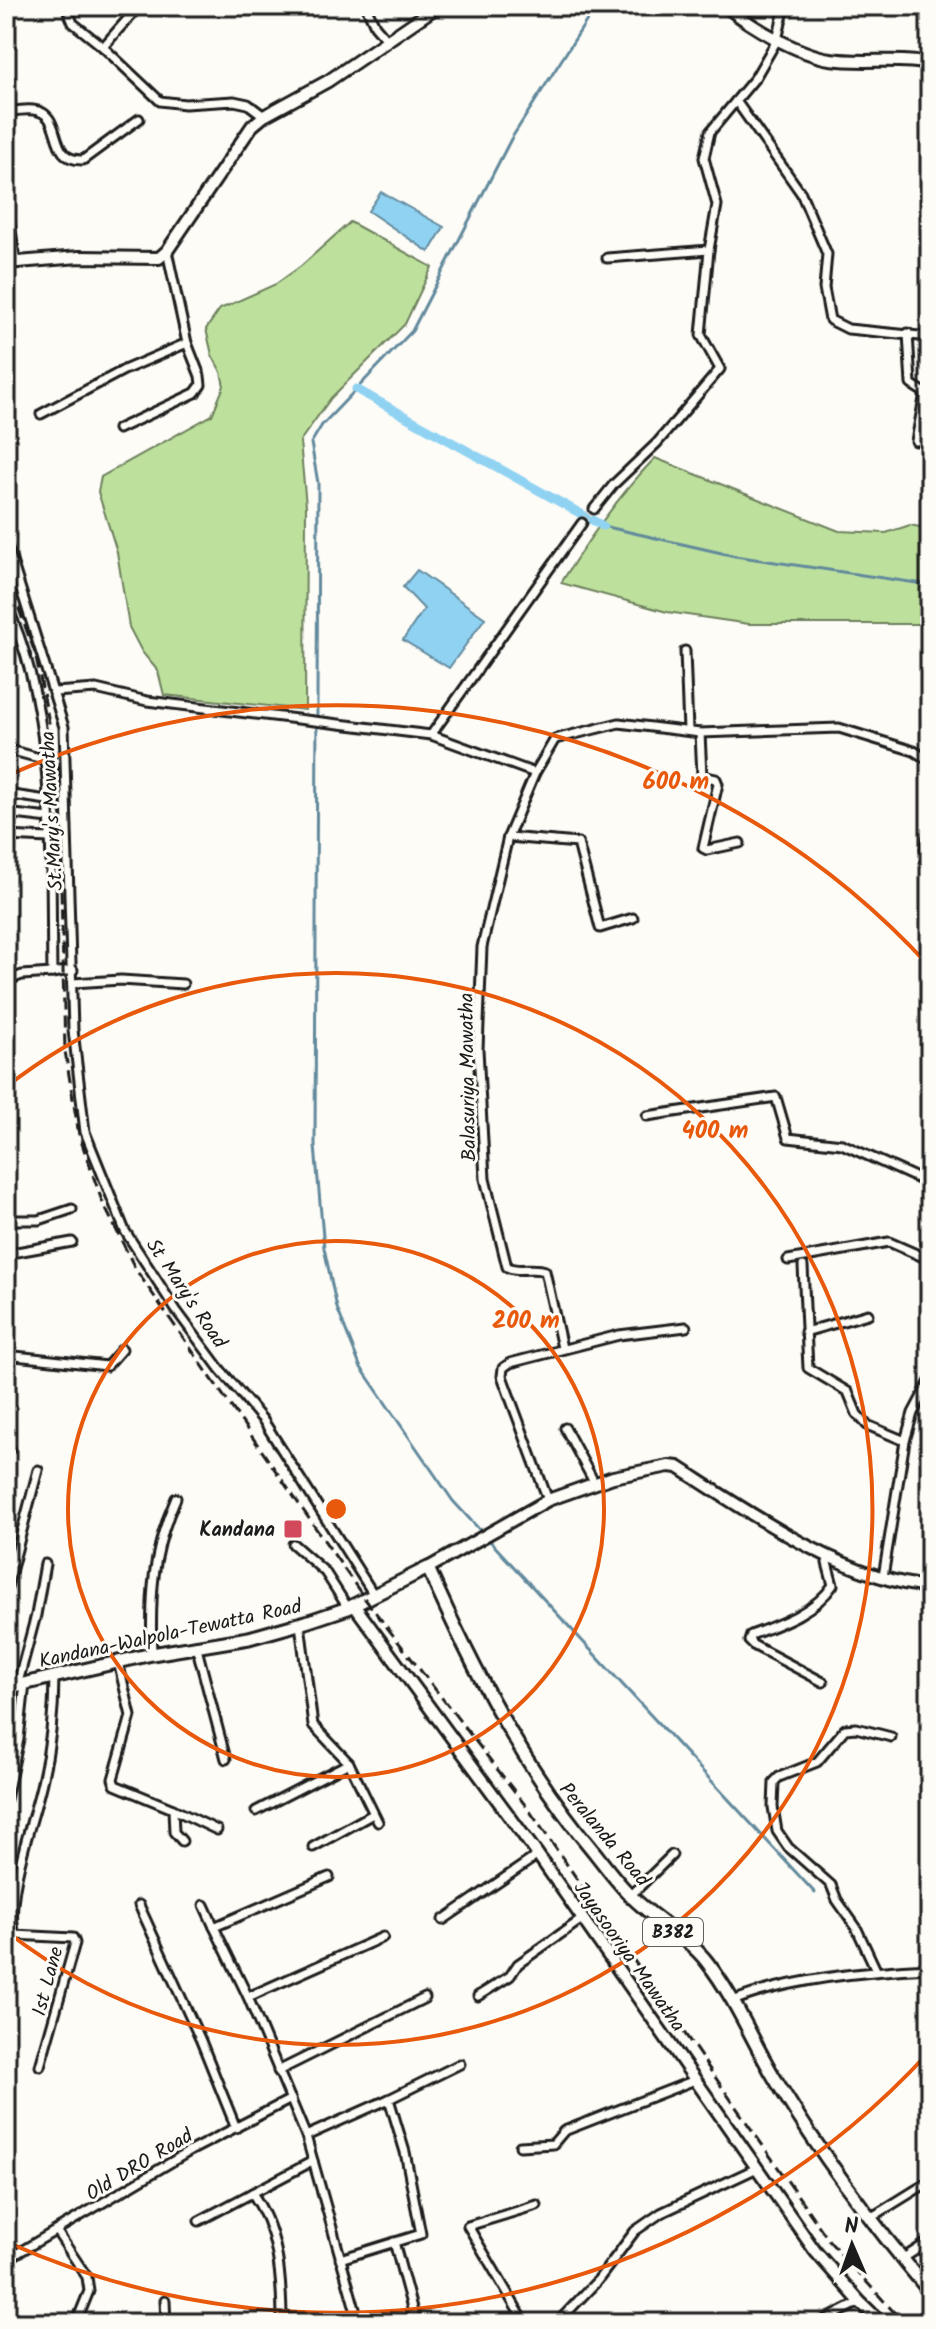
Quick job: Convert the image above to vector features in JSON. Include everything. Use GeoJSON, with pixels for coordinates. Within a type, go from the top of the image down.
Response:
{"type":"FeatureCollection","features":[{"type":"Feature","properties":{"kind":"main road","name":"Kandana-Walpola-Tewatta Road"},"geometry":{"type":"LineString","coordinates":[[16,1686],[152,1654],[249,1638],[300,1624],[351,1606],[428,1568]]}},
{"type":"Feature","properties":{"kind":"main road","name":"Peralanda Road"},"geometry":{"type":"LineString","coordinates":[[428,1568],[465,1651],[536,1777],[557,1808],[630,1896],[706,1960],[806,2129],[930,2292]]}},
{"type":"Feature","properties":{"kind":"street"},"geometry":{"type":"LineString","coordinates":[[66,6],[73,23],[160,101],[185,104],[234,101],[248,104],[264,116]]}},
{"type":"Feature","properties":{"kind":"street"},"geometry":{"type":"LineString","coordinates":[[103,47],[139,6]]}},
{"type":"Feature","properties":{"kind":"street"},"geometry":{"type":"LineString","coordinates":[[366,6],[375,26],[388,41]]}},
{"type":"Feature","properties":{"kind":"street"},"geometry":{"type":"LineString","coordinates":[[6,198],[9,266],[79,257],[159,258],[167,251],[252,126],[264,116],[328,81],[438,6]]}},
{"type":"Feature","properties":{"kind":"street"},"geometry":{"type":"LineString","coordinates":[[726,6],[742,20],[777,40],[829,59],[930,64]]}},
{"type":"Feature","properties":{"kind":"street"},"geometry":{"type":"LineString","coordinates":[[594,509],[614,484],[657,443],[720,369],[701,335],[709,250],[717,205],[704,158],[710,132],[755,78],[777,40],[785,6]]}},
{"type":"Feature","properties":{"kind":"street"},"geometry":{"type":"LineString","coordinates":[[736,101],[801,193],[827,254],[824,288],[830,320],[848,329],[930,337]]}},
{"type":"Feature","properties":{"kind":"street"},"geometry":{"type":"LineString","coordinates":[[6,112],[43,112],[49,119],[63,156],[72,161],[83,160],[139,119]]}},
{"type":"Feature","properties":{"kind":"street"},"geometry":{"type":"LineString","coordinates":[[607,258],[709,250]]}},
{"type":"Feature","properties":{"kind":"street"},"geometry":{"type":"LineString","coordinates":[[118,429],[195,393],[201,385],[187,343],[167,251]]}},
{"type":"Feature","properties":{"kind":"street"},"geometry":{"type":"LineString","coordinates":[[908,333],[911,384],[925,393],[916,441]]}},
{"type":"Feature","properties":{"kind":"street"},"geometry":{"type":"LineString","coordinates":[[41,414],[124,370],[187,343]]}},
{"type":"Feature","properties":{"kind":"street"},"geometry":{"type":"LineString","coordinates":[[431,735],[582,523]]}},
{"type":"Feature","properties":{"kind":"street","name":"St.Mary's Mawatha"},"geometry":{"type":"LineString","coordinates":[[6,542],[64,727],[73,970]]}},
{"type":"Feature","properties":{"kind":"street"},"geometry":{"type":"LineString","coordinates":[[6,604],[10,624],[27,657],[39,720],[49,818],[52,973]]}},
{"type":"Feature","properties":{"kind":"street"},"geometry":{"type":"LineString","coordinates":[[685,651],[688,731]]}},
{"type":"Feature","properties":{"kind":"street"},"geometry":{"type":"LineString","coordinates":[[55,692],[96,689],[147,701],[431,735],[535,773]]}},
{"type":"Feature","properties":{"kind":"street","name":"Balasuriya Mawatha"},"geometry":{"type":"LineString","coordinates":[[562,1348],[545,1271],[539,1268],[512,1270],[507,1267],[485,1179],[478,1049],[482,947],[508,837],[535,773],[555,739],[619,723],[700,733],[839,728],[914,751],[930,761]]}},
{"type":"Feature","properties":{"kind":"street"},"geometry":{"type":"LineString","coordinates":[[700,733],[702,776],[716,779],[718,784],[703,848],[707,850],[740,843]]}},
{"type":"Feature","properties":{"kind":"street"},"geometry":{"type":"LineString","coordinates":[[6,749],[43,759]]}},
{"type":"Feature","properties":{"kind":"street"},"geometry":{"type":"LineString","coordinates":[[6,794],[47,800]]}},
{"type":"Feature","properties":{"kind":"street"},"geometry":{"type":"LineString","coordinates":[[6,813],[49,818]]}},
{"type":"Feature","properties":{"kind":"street"},"geometry":{"type":"LineString","coordinates":[[925,849],[930,828]]}},
{"type":"Feature","properties":{"kind":"street"},"geometry":{"type":"LineString","coordinates":[[6,836],[49,838]]}},
{"type":"Feature","properties":{"kind":"street"},"geometry":{"type":"LineString","coordinates":[[508,837],[578,843],[600,928],[633,918]]}},
{"type":"Feature","properties":{"kind":"street"},"geometry":{"type":"LineString","coordinates":[[6,981],[22,975],[73,970]]}},
{"type":"Feature","properties":{"kind":"street","name":"St Mary's Road"},"geometry":{"type":"LineString","coordinates":[[73,970],[73,1030],[85,1132],[125,1231],[176,1310],[263,1420],[374,1595]]}},
{"type":"Feature","properties":{"kind":"street"},"geometry":{"type":"LineString","coordinates":[[73,983],[121,980],[183,984]]}},
{"type":"Feature","properties":{"kind":"street"},"geometry":{"type":"LineString","coordinates":[[647,1116],[776,1097],[788,1138],[842,1144],[930,1184]]}},
{"type":"Feature","properties":{"kind":"street"},"geometry":{"type":"LineString","coordinates":[[6,1220],[39,1220],[72,1209]]}},
{"type":"Feature","properties":{"kind":"street"},"geometry":{"type":"LineString","coordinates":[[6,1254],[72,1242]]}},
{"type":"Feature","properties":{"kind":"street"},"geometry":{"type":"LineString","coordinates":[[788,1260],[889,1242],[930,1260]]}},
{"type":"Feature","properties":{"kind":"street"},"geometry":{"type":"LineString","coordinates":[[803,1266],[808,1368],[848,1392],[857,1414],[867,1425],[905,1441]]}},
{"type":"Feature","properties":{"kind":"street"},"geometry":{"type":"LineString","coordinates":[[805,1332],[868,1314]]}},
{"type":"Feature","properties":{"kind":"street"},"geometry":{"type":"LineString","coordinates":[[548,1500],[502,1376],[503,1368],[510,1363],[548,1355],[562,1348],[619,1335],[686,1327]]}},
{"type":"Feature","properties":{"kind":"street"},"geometry":{"type":"LineString","coordinates":[[6,1355],[107,1366],[122,1349]]}},
{"type":"Feature","properties":{"kind":"street"},"geometry":{"type":"LineString","coordinates":[[883,1577],[905,1441],[913,1413],[930,1381]]}},
{"type":"Feature","properties":{"kind":"street"},"geometry":{"type":"LineString","coordinates":[[565,1428],[595,1484]]}},
{"type":"Feature","properties":{"kind":"street"},"geometry":{"type":"LineString","coordinates":[[428,1568],[548,1500],[660,1467],[678,1467],[829,1556],[883,1577],[930,1587]]}},
{"type":"Feature","properties":{"kind":"street"},"geometry":{"type":"LineString","coordinates":[[6,1591],[38,1470]]}},
{"type":"Feature","properties":{"kind":"street"},"geometry":{"type":"LineString","coordinates":[[152,1654],[150,1601],[155,1559],[162,1529],[176,1498]]}},
{"type":"Feature","properties":{"kind":"street"},"geometry":{"type":"LineString","coordinates":[[293,1544],[325,1572],[351,1606]]}},
{"type":"Feature","properties":{"kind":"street"},"geometry":{"type":"LineString","coordinates":[[823,1682],[749,1641],[751,1635],[792,1619],[828,1593],[833,1585],[827,1563],[829,1556]]}},
{"type":"Feature","properties":{"kind":"street"},"geometry":{"type":"LineString","coordinates":[[6,1799],[19,1739],[16,1686],[36,1615],[45,1564]]}},
{"type":"Feature","properties":{"kind":"street","name":"Jayasooriya Mawatha"},"geometry":{"type":"LineString","coordinates":[[351,1606],[538,1855],[815,2251],[882,2323]]}},
{"type":"Feature","properties":{"kind":"street"},"geometry":{"type":"LineString","coordinates":[[300,1624],[313,1725],[349,1763],[378,1822]]}},
{"type":"Feature","properties":{"kind":"street"},"geometry":{"type":"LineString","coordinates":[[196,1645],[226,1759]]}},
{"type":"Feature","properties":{"kind":"street"},"geometry":{"type":"LineString","coordinates":[[118,1662],[131,1716],[113,1779],[115,1785],[217,1830]]}},
{"type":"Feature","properties":{"kind":"street","name":"1st Lane"},"geometry":{"type":"LineString","coordinates":[[40,2066],[75,1943],[73,1938],[64,1936],[15,1935],[11,1909],[43,1778],[54,1701],[54,1677]]}},
{"type":"Feature","properties":{"kind":"street"},"geometry":{"type":"LineString","coordinates":[[876,1970],[856,1927],[837,1900],[831,1885],[788,1847],[777,1831],[772,1791],[779,1777],[817,1762],[845,1729],[856,1728],[891,1737]]}},
{"type":"Feature","properties":{"kind":"street"},"geometry":{"type":"LineString","coordinates":[[256,1811],[349,1763]]}},
{"type":"Feature","properties":{"kind":"street"},"geometry":{"type":"LineString","coordinates":[[173,1809],[174,1832],[182,1841]]}},
{"type":"Feature","properties":{"kind":"street"},"geometry":{"type":"LineString","coordinates":[[313,1847],[373,1814]]}},
{"type":"Feature","properties":{"kind":"street"},"geometry":{"type":"LineString","coordinates":[[443,1920],[538,1855]]}},
{"type":"Feature","properties":{"kind":"street"},"geometry":{"type":"LineString","coordinates":[[630,1896],[672,1855]]}},
{"type":"Feature","properties":{"kind":"street"},"geometry":{"type":"LineString","coordinates":[[214,1927],[329,1877]]}},
{"type":"Feature","properties":{"kind":"street"},"geometry":{"type":"LineString","coordinates":[[139,1905],[201,2041],[236,2128]]}},
{"type":"Feature","properties":{"kind":"street"},"geometry":{"type":"LineString","coordinates":[[204,1905],[248,1997],[306,2136],[359,2323]]}},
{"type":"Feature","properties":{"kind":"street"},"geometry":{"type":"LineString","coordinates":[[478,1996],[510,1976],[518,1964],[582,1919]]}},
{"type":"Feature","properties":{"kind":"street"},"geometry":{"type":"LineString","coordinates":[[248,1997],[383,1937]]}},
{"type":"Feature","properties":{"kind":"street"},"geometry":{"type":"LineString","coordinates":[[733,2001],[757,1991],[876,1970],[930,1968]]}},
{"type":"Feature","properties":{"kind":"street"},"geometry":{"type":"LineString","coordinates":[[278,2071],[425,1998]]}},
{"type":"Feature","properties":{"kind":"street"},"geometry":{"type":"LineString","coordinates":[[306,2136],[460,2064]]}},
{"type":"Feature","properties":{"kind":"street"},"geometry":{"type":"LineString","coordinates":[[520,2146],[553,2144],[564,2131],[695,2080]]}},
{"type":"Feature","properties":{"kind":"street","name":"Old DRO Road"},"geometry":{"type":"LineString","coordinates":[[6,2260],[190,2151],[291,2099]]}},
{"type":"Feature","properties":{"kind":"street"},"geometry":{"type":"LineString","coordinates":[[340,2259],[421,2234],[405,2152],[389,2099]]}},
{"type":"Feature","properties":{"kind":"street"},"geometry":{"type":"LineString","coordinates":[[199,2221],[313,2161]]}},
{"type":"Feature","properties":{"kind":"street"},"geometry":{"type":"LineString","coordinates":[[557,2323],[598,2280],[635,2231],[661,2213],[757,2168]]}},
{"type":"Feature","properties":{"kind":"street"},"geometry":{"type":"LineString","coordinates":[[872,2217],[930,2181]]}},
{"type":"Feature","properties":{"kind":"street"},"geometry":{"type":"LineString","coordinates":[[252,2193],[266,2212],[281,2268],[282,2315],[299,2323]]}},
{"type":"Feature","properties":{"kind":"street"},"geometry":{"type":"LineString","coordinates":[[525,2323],[468,2226],[537,2205]]}},
{"type":"Feature","properties":{"kind":"street"},"geometry":{"type":"LineString","coordinates":[[57,2232],[87,2277],[89,2291],[76,2323]]}},
{"type":"Feature","properties":{"kind":"street"},"geometry":{"type":"LineString","coordinates":[[902,2259],[930,2241]]}},
{"type":"Feature","properties":{"kind":"street"},"geometry":{"type":"LineString","coordinates":[[394,2242],[416,2323]]}},
{"type":"Feature","properties":{"kind":"street"},"geometry":{"type":"LineString","coordinates":[[165,2301],[166,2323]]}},
{"type":"Feature","properties":{"kind":"street"},"geometry":{"type":"LineString","coordinates":[[819,2323],[860,2302]]}},
{"type":"Feature","properties":{"kind":"green space"},"geometry":{"type":"Polygon","coordinates":[[[350,222],[432,267],[405,324],[331,398],[300,441],[306,506],[305,710],[164,695],[158,671],[142,652],[129,627],[117,552],[98,492],[101,477],[212,415],[224,386],[206,329],[220,309],[276,284],[350,222]]]}},
{"type":"Feature","properties":{"kind":"green space"},"geometry":{"type":"Polygon","coordinates":[[[655,458],[839,531],[886,533],[910,525],[930,529],[930,624],[749,624],[667,612],[561,583],[605,518],[655,458]]]}},
{"type":"Feature","properties":{"kind":"water"},"geometry":{"type":"Polygon","coordinates":[[[381,192],[444,227],[429,252],[368,211],[381,192]]]}},
{"type":"Feature","properties":{"kind":"water"},"geometry":{"type":"Polygon","coordinates":[[[417,570],[485,618],[449,668],[403,640],[424,609],[403,587],[417,570]]]}},
{"type":"Feature","properties":{"kind":"waterway"},"geometry":{"type":"LineString","coordinates":[[596,6],[511,139],[412,331],[322,425],[311,443],[318,483],[315,1146],[324,1248],[337,1308],[360,1366],[453,1501],[815,1893]]}},
{"type":"Feature","properties":{"kind":"waterway"},"geometry":{"type":"LineString","coordinates":[[356,389],[603,526]]}},
{"type":"Feature","properties":{"kind":"waterway"},"geometry":{"type":"LineString","coordinates":[[603,526],[735,556],[930,585]]}},
{"type":"Feature","properties":{"kind":"tunnel"},"geometry":{"type":"LineString","coordinates":[[582,523],[594,509]]}},
{"type":"Feature","properties":{"kind":"railway"},"geometry":{"type":"LineString","coordinates":[[6,574],[35,653],[58,767],[65,1051],[79,1135],[102,1201],[136,1270],[365,1599],[529,1810],[830,2242],[904,2323]]}},
{"type":"Feature","properties":{"kind":"place","name":"Kandana"},"geometry":{"type":"Point","coordinates":[293,1529]}}]}
